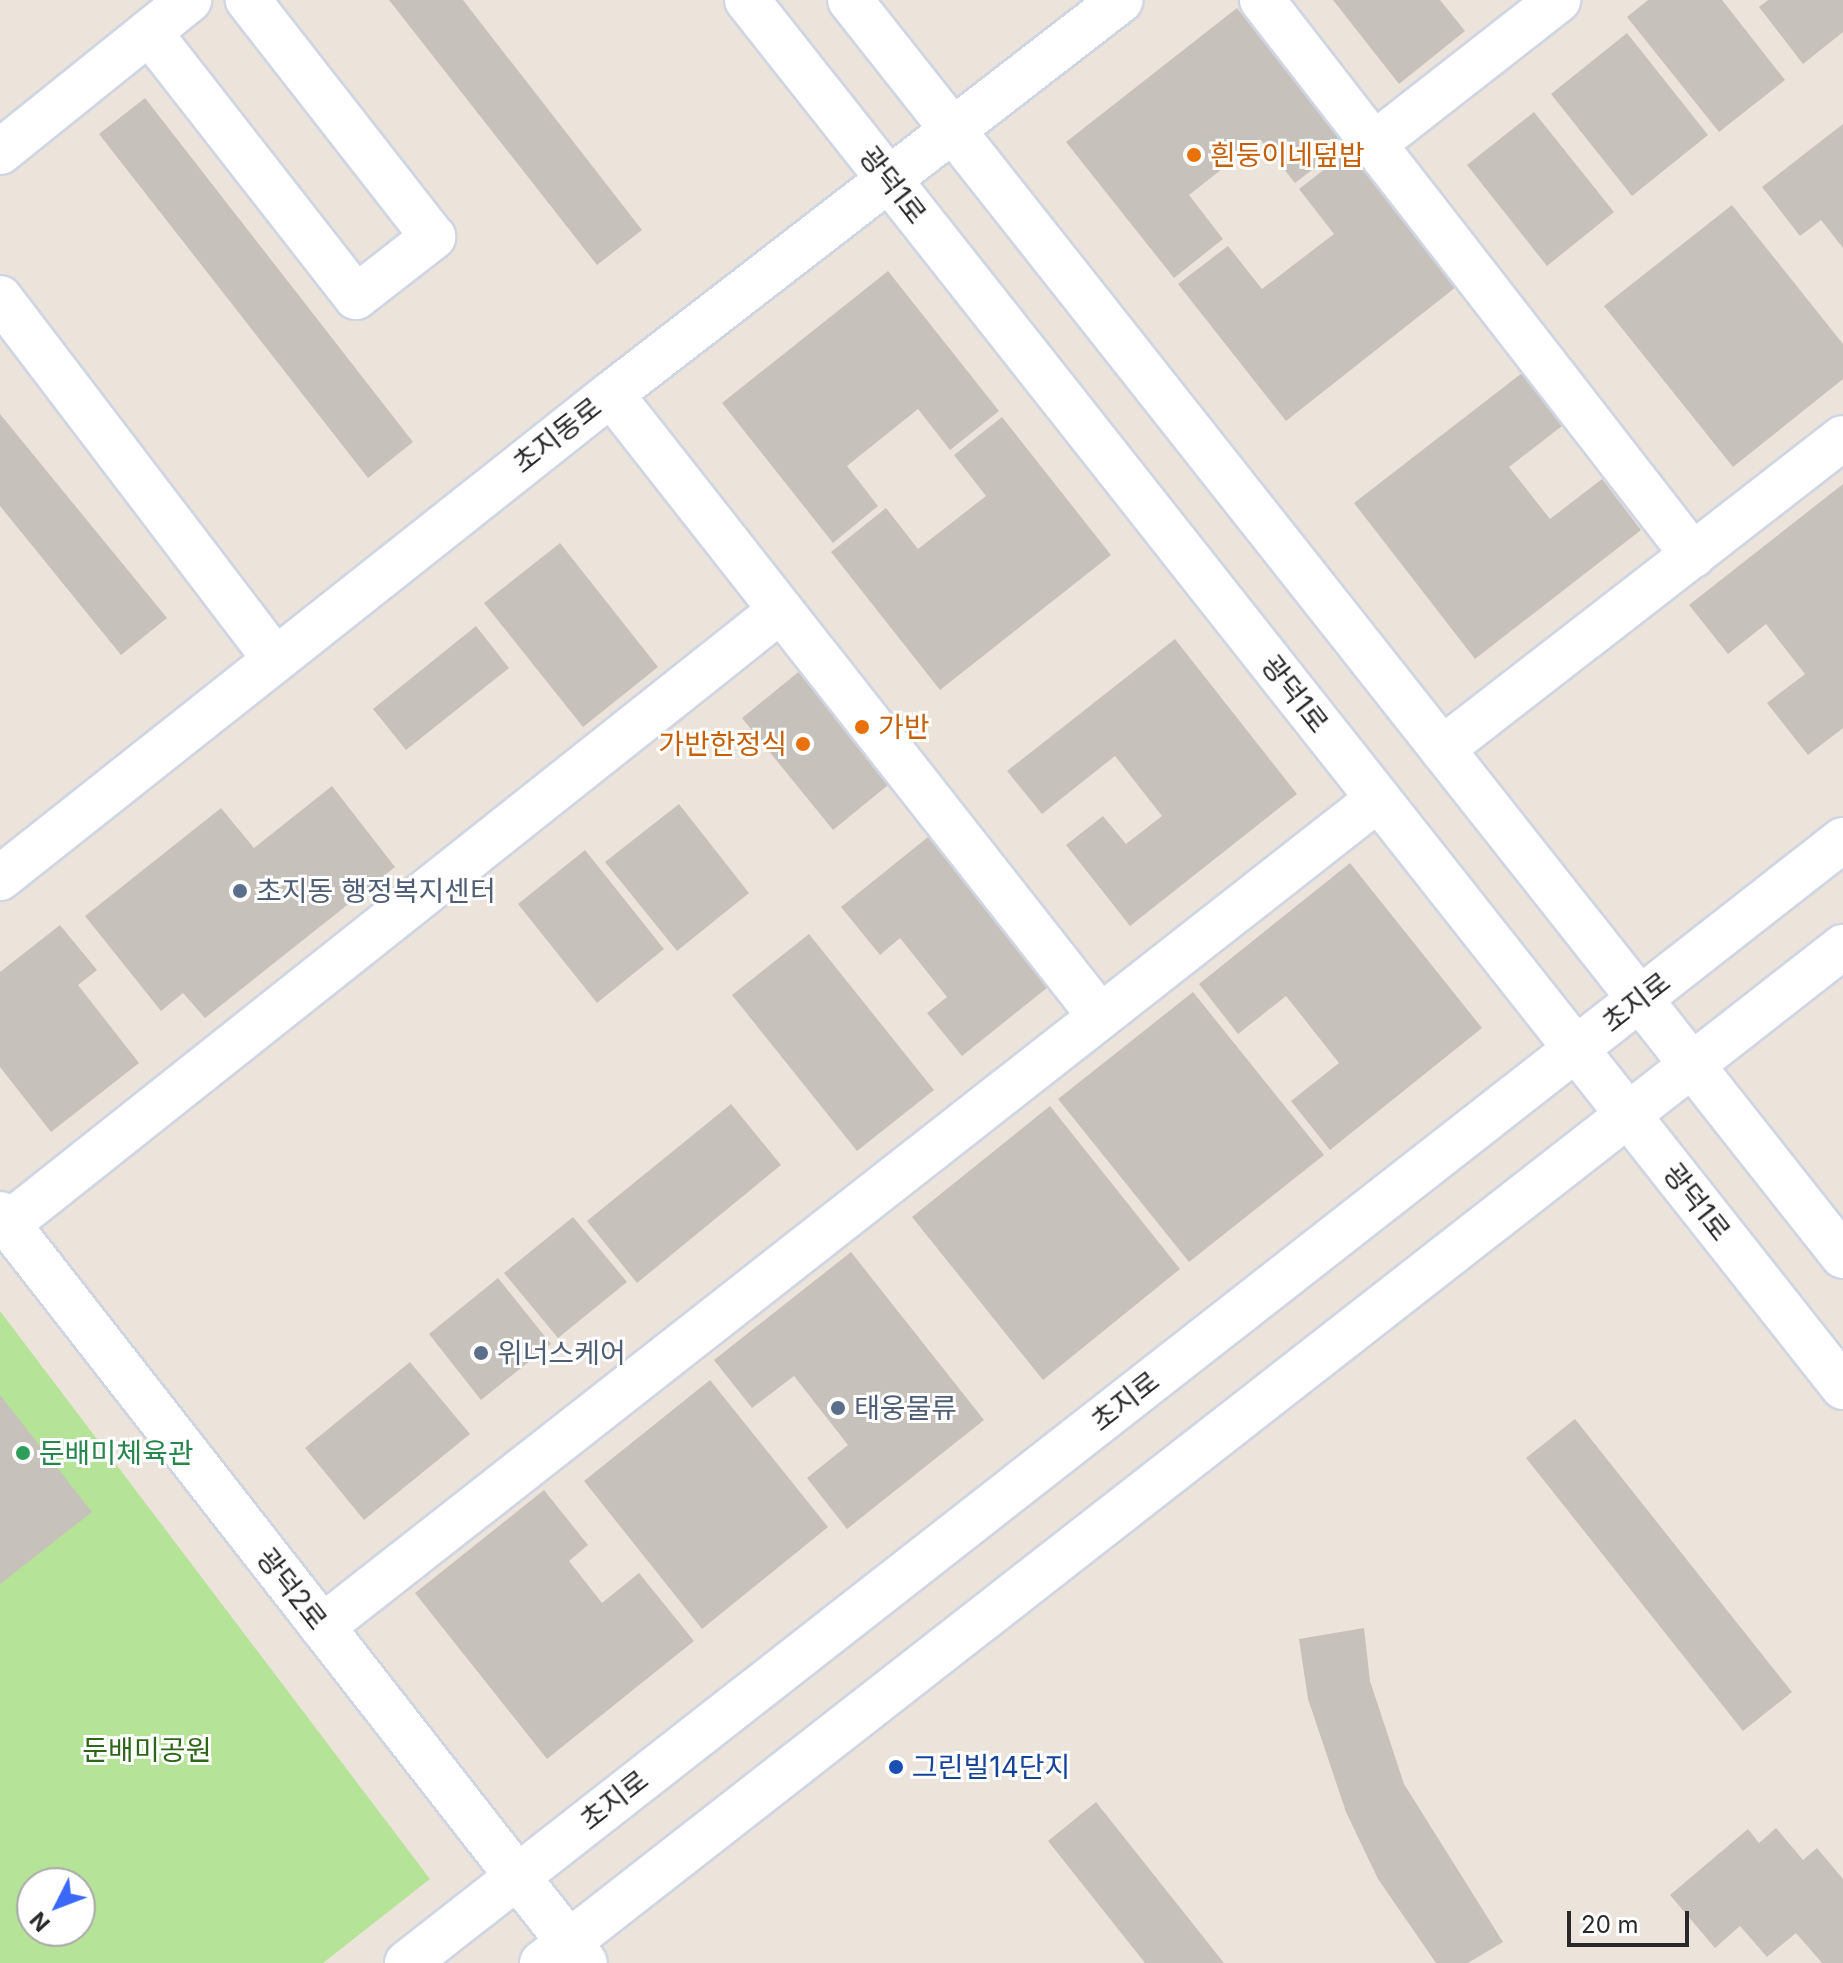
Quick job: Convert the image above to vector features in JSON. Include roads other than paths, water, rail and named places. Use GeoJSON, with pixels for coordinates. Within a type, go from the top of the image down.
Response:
{"type":"FeatureCollection","features":[{"type":"Feature","properties":{"kind":"street"},"geometry":{"type":"LineString","coordinates":[[0,152],[189,0]]}},
{"type":"Feature","properties":{"kind":"street"},"geometry":{"type":"LineString","coordinates":[[149,32],[356,297],[433,237],[248,0]]}},
{"type":"Feature","properties":{"kind":"street","name":"광덕1로"},"geometry":{"type":"LineString","coordinates":[[747,0],[1843,1387]]}},
{"type":"Feature","properties":{"kind":"street"},"geometry":{"type":"LineString","coordinates":[[850,0],[1843,1256]]}},
{"type":"Feature","properties":{"kind":"street","name":"초지동로"},"geometry":{"type":"LineString","coordinates":[[0,878],[611,394],[1121,0]]}},
{"type":"Feature","properties":{"kind":"street"},"geometry":{"type":"LineString","coordinates":[[1262,0],[1693,555]]}},
{"type":"Feature","properties":{"kind":"street"},"geometry":{"type":"LineString","coordinates":[[1374,144],[1558,0]]}},
{"type":"Feature","properties":{"kind":"street"},"geometry":{"type":"LineString","coordinates":[[0,298],[274,658]]}},
{"type":"Feature","properties":{"kind":"street"},"geometry":{"type":"LineString","coordinates":[[611,394],[1100,1016]]}},
{"type":"Feature","properties":{"kind":"street"},"geometry":{"type":"LineString","coordinates":[[1442,749],[1843,438]]}},
{"type":"Feature","properties":{"kind":"street"},"geometry":{"type":"LineString","coordinates":[[4,1219],[781,610]]}},
{"type":"Feature","properties":{"kind":"street"},"geometry":{"type":"LineString","coordinates":[[322,1627],[1378,799]]}},
{"type":"Feature","properties":{"kind":"street","name":"초지로"},"geometry":{"type":"LineString","coordinates":[[407,1963],[1843,840]]}},
{"type":"Feature","properties":{"kind":"street"},"geometry":{"type":"LineString","coordinates":[[565,1956],[1843,947]]}},
{"type":"Feature","properties":{"kind":"street","name":"광덕2로"},"geometry":{"type":"LineString","coordinates":[[4,1219],[517,1876],[565,1956]]}},
{"type":"Feature","properties":{"kind":"place","name":"흰둥이네덮밥"},"geometry":{"type":"Point","coordinates":[1194,155]}},
{"type":"Feature","properties":{"kind":"place","name":"가반"},"geometry":{"type":"Point","coordinates":[862,727]}},
{"type":"Feature","properties":{"kind":"place","name":"가반한정식"},"geometry":{"type":"Point","coordinates":[803,744]}},
{"type":"Feature","properties":{"kind":"place","name":"초지동 행정복지센터"},"geometry":{"type":"Point","coordinates":[240,891]}},
{"type":"Feature","properties":{"kind":"place","name":"위너스케어"},"geometry":{"type":"Point","coordinates":[481,1353]}},
{"type":"Feature","properties":{"kind":"place","name":"태웅물류"},"geometry":{"type":"Point","coordinates":[838,1408]}},
{"type":"Feature","properties":{"kind":"place","name":"둔배미체육관"},"geometry":{"type":"Point","coordinates":[23,1453]}},
{"type":"Feature","properties":{"kind":"place","name":"그린빌14단지"},"geometry":{"type":"Point","coordinates":[896,1767]}},
{"type":"Feature","properties":{"kind":"park label","name":"둔배미공원"},"geometry":{"type":"Point","coordinates":[147,1750]}}]}
